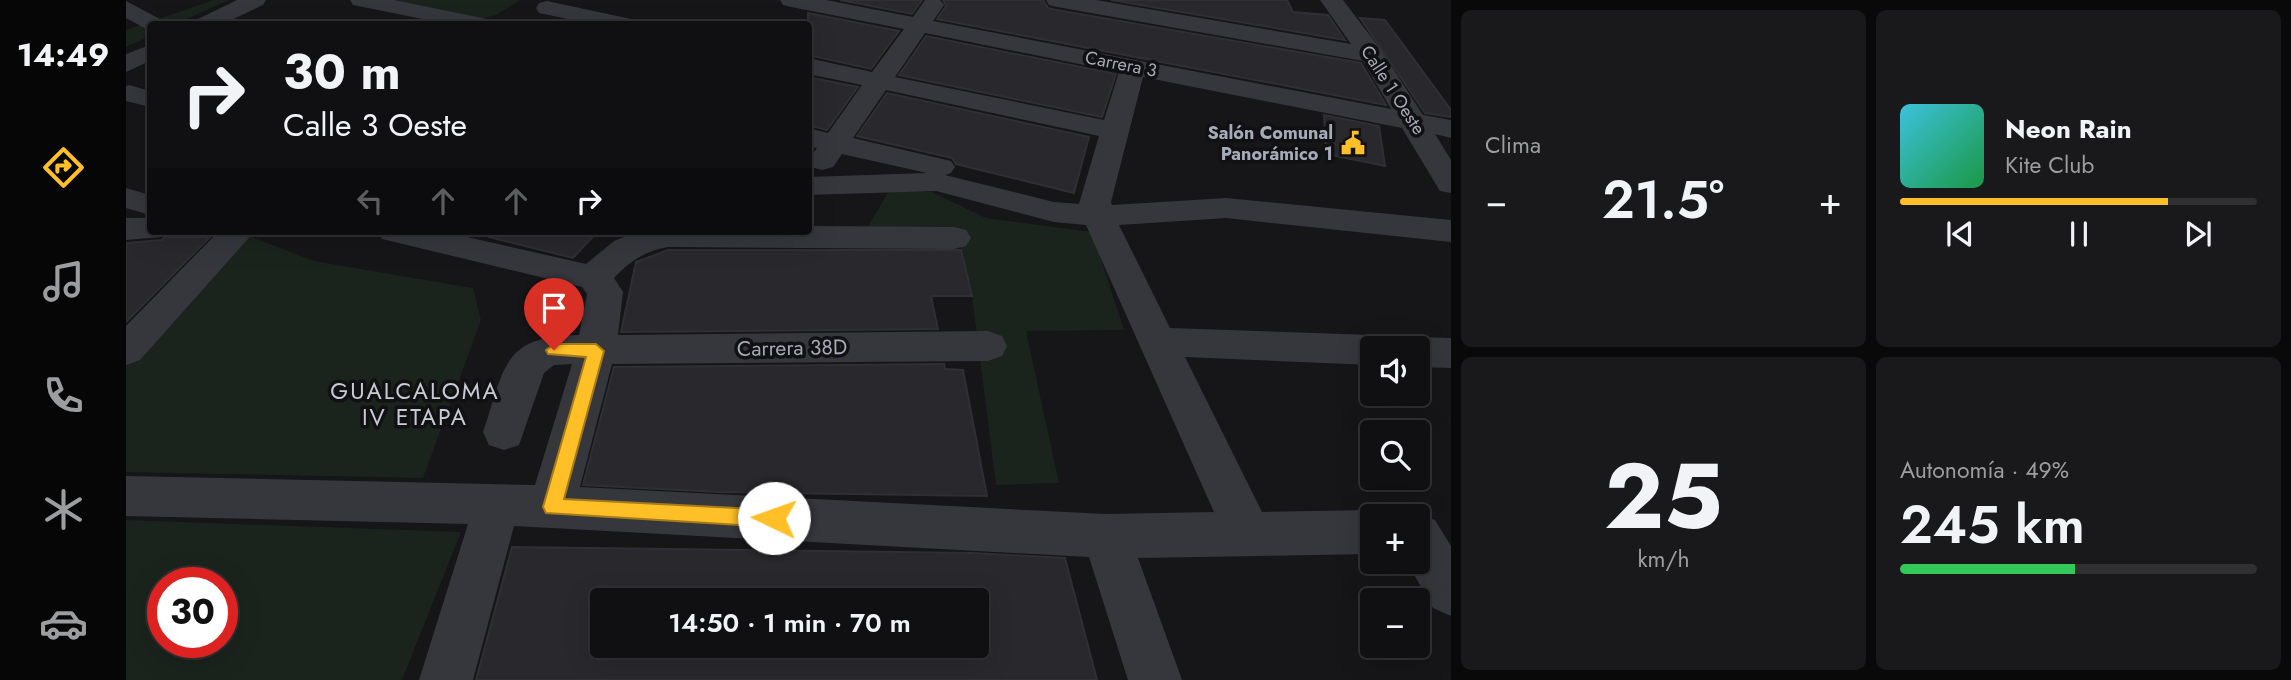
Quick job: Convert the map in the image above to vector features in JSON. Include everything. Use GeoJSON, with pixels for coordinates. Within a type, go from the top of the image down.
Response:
{"type":"FeatureCollection","features":[{"type":"Feature","properties":{"kind":"street"},"geometry":{"type":"LineString","coordinates":[[212,21],[255,0]]}},
{"type":"Feature","properties":{"kind":"street"},"geometry":{"type":"LineString","coordinates":[[361,0],[464,21]]}},
{"type":"Feature","properties":{"kind":"street","name":"Carrera 3"},"geometry":{"type":"LineString","coordinates":[[791,0],[1451,129]]}},
{"type":"Feature","properties":{"kind":"street"},"geometry":{"type":"LineString","coordinates":[[812,166],[821,140],[879,81],[937,0]]}},
{"type":"Feature","properties":{"kind":"street"},"geometry":{"type":"LineString","coordinates":[[1057,0],[1372,55]]}},
{"type":"Feature","properties":{"kind":"street"},"geometry":{"type":"LineString","coordinates":[[1305,0],[1333,2]]}},
{"type":"Feature","properties":{"kind":"street","name":"Calle 1 Oeste"},"geometry":{"type":"LineString","coordinates":[[1333,2],[1372,55],[1451,184]]}},
{"type":"Feature","properties":{"kind":"street"},"geometry":{"type":"LineString","coordinates":[[126,8],[147,21]]}},
{"type":"Feature","properties":{"kind":"street"},"geometry":{"type":"LineString","coordinates":[[546,9],[608,21]]}},
{"type":"Feature","properties":{"kind":"street"},"geometry":{"type":"LineString","coordinates":[[126,64],[147,54]]}},
{"type":"Feature","properties":{"kind":"street"},"geometry":{"type":"LineString","coordinates":[[812,67],[1114,131]]}},
{"type":"Feature","properties":{"kind":"street"},"geometry":{"type":"LineString","coordinates":[[1133,67],[1114,131],[1097,209],[1248,534]]}},
{"type":"Feature","properties":{"kind":"street"},"geometry":{"type":"LineString","coordinates":[[821,140],[1097,209]]}},
{"type":"Feature","properties":{"kind":"street"},"geometry":{"type":"LineString","coordinates":[[812,186],[937,182],[962,186],[1029,208],[1226,208],[1451,231]]}},
{"type":"Feature","properties":{"kind":"street"},"geometry":{"type":"LineString","coordinates":[[126,198],[147,204]]}},
{"type":"Feature","properties":{"kind":"street"},"geometry":{"type":"LineString","coordinates":[[126,229],[147,229]]}},
{"type":"Feature","properties":{"kind":"street"},"geometry":{"type":"LineString","coordinates":[[131,338],[233,235]]}},
{"type":"Feature","properties":{"kind":"street"},"geometry":{"type":"LineString","coordinates":[[411,235],[594,278],[605,292],[596,351],[552,507]]}},
{"type":"Feature","properties":{"kind":"street"},"geometry":{"type":"LineString","coordinates":[[594,278],[617,252],[643,241],[668,236],[708,235]]}},
{"type":"Feature","properties":{"kind":"street"},"geometry":{"type":"LineString","coordinates":[[799,235],[954,238]]}},
{"type":"Feature","properties":{"kind":"street"},"geometry":{"type":"LineString","coordinates":[[1158,342],[1360,350]]}},
{"type":"Feature","properties":{"kind":"street","name":"Carrera 38D"},"geometry":{"type":"LineString","coordinates":[[504,432],[526,366],[537,355],[554,350],[988,346]]}},
{"type":"Feature","properties":{"kind":"street"},"geometry":{"type":"LineString","coordinates":[[1430,352],[1451,353]]}},
{"type":"Feature","properties":{"kind":"street"},"geometry":{"type":"LineString","coordinates":[[126,496],[497,504],[1106,536],[1360,532]]}},
{"type":"Feature","properties":{"kind":"street"},"geometry":{"type":"LineString","coordinates":[[446,680],[497,504]]}},
{"type":"Feature","properties":{"kind":"street"},"geometry":{"type":"LineString","coordinates":[[1430,533],[1451,532]]}},
{"type":"Feature","properties":{"kind":"street"},"geometry":{"type":"LineString","coordinates":[[1106,536],[1155,680]]}},
{"type":"Feature","properties":{"kind":"street"},"geometry":{"type":"LineString","coordinates":[[1430,554],[1451,590]]}},
{"type":"Feature","properties":{"kind":"shaded area"},"geometry":{"type":"Polygon","coordinates":[[[214,0],[229,0],[182,21],[152,21],[214,0]]]}},
{"type":"Feature","properties":{"kind":"shaded area"},"geometry":{"type":"Polygon","coordinates":[[[373,0],[520,0],[496,15],[475,20],[373,0]]]}},
{"type":"Feature","properties":{"kind":"shaded area"},"geometry":{"type":"Polygon","coordinates":[[[147,23],[147,37],[126,47],[126,30],[147,23]]]}},
{"type":"Feature","properties":{"kind":"shaded area"},"geometry":{"type":"Polygon","coordinates":[[[889,191],[932,192],[986,218],[1092,232],[1124,330],[1026,331],[1059,483],[996,485],[972,296],[959,241],[867,228],[889,191]]]}},
{"type":"Feature","properties":{"kind":"shaded area"},"geometry":{"type":"Polygon","coordinates":[[[235,235],[246,235],[314,261],[473,288],[481,320],[423,478],[126,472],[126,364],[235,235]]]}},
{"type":"Feature","properties":{"kind":"shaded area"},"geometry":{"type":"Polygon","coordinates":[[[126,520],[461,532],[402,680],[126,680],[126,520]]]}},
{"type":"Feature","properties":{"kind":"building"},"geometry":{"type":"Polygon","coordinates":[[[840,0],[922,0],[912,14],[840,0]]]}},
{"type":"Feature","properties":{"kind":"building"},"geometry":{"type":"Polygon","coordinates":[[[943,0],[1043,0],[1048,8],[1057,10],[1361,63],[1386,105],[937,19],[946,6],[943,0]]]}},
{"type":"Feature","properties":{"kind":"building"},"geometry":{"type":"Polygon","coordinates":[[[1111,0],[1287,0],[1293,12],[1328,15],[1345,40],[1111,0]]]}},
{"type":"Feature","properties":{"kind":"building"},"geometry":{"type":"Polygon","coordinates":[[[808,13],[899,31],[871,69],[812,56],[812,21],[808,21],[808,13]]]}},
{"type":"Feature","properties":{"kind":"building"},"geometry":{"type":"Polygon","coordinates":[[[1360,18],[1385,20],[1451,110],[1451,117],[1425,113],[1360,18]]]}},
{"type":"Feature","properties":{"kind":"building"},"geometry":{"type":"Polygon","coordinates":[[[926,36],[1116,74],[1102,117],[899,75],[926,36]]]}},
{"type":"Feature","properties":{"kind":"building"},"geometry":{"type":"Polygon","coordinates":[[[812,78],[858,87],[827,130],[812,126],[812,78]]]}},
{"type":"Feature","properties":{"kind":"building"},"geometry":{"type":"Polygon","coordinates":[[[887,93],[1089,137],[1074,193],[956,164],[952,158],[857,136],[887,93]]]}},
{"type":"Feature","properties":{"kind":"building","name":"Salón Comunal Panorámico 1"},"geometry":{"type":"Polygon","coordinates":[[[1324,115],[1379,126],[1385,166],[1326,154],[1324,115]]]}},
{"type":"Feature","properties":{"kind":"building"},"geometry":{"type":"Polygon","coordinates":[[[489,235],[594,235],[573,258],[489,235]]]}},
{"type":"Feature","properties":{"kind":"building"},"geometry":{"type":"Polygon","coordinates":[[[165,237],[210,237],[126,322],[126,243],[162,240],[165,237]]]}},
{"type":"Feature","properties":{"kind":"building"},"geometry":{"type":"Polygon","coordinates":[[[668,250],[961,250],[972,296],[931,296],[938,329],[621,332],[636,262],[668,250]]]}},
{"type":"Feature","properties":{"kind":"building"},"geometry":{"type":"Polygon","coordinates":[[[944,364],[945,369],[963,370],[987,496],[720,492],[583,485],[614,367],[944,364]]]}},
{"type":"Feature","properties":{"kind":"building"},"geometry":{"type":"Polygon","coordinates":[[[512,547],[972,553],[1065,558],[1097,680],[476,680],[512,547]]]}},
{"type":"Feature","properties":{"kind":"place","name":"Salón Comunal Panorámico 1"},"geometry":{"type":"Point","coordinates":[1353,143]}},
{"type":"Feature","properties":{"kind":"district","name":"GUALCALOMA IV ETAPA"},"geometry":{"type":"Point","coordinates":[415,404]}},
{"type":"Feature","properties":{"kind":"route"},"geometry":{"type":"LineString","coordinates":[[554,350],[596,351],[552,507],[774,518]]}}]}
